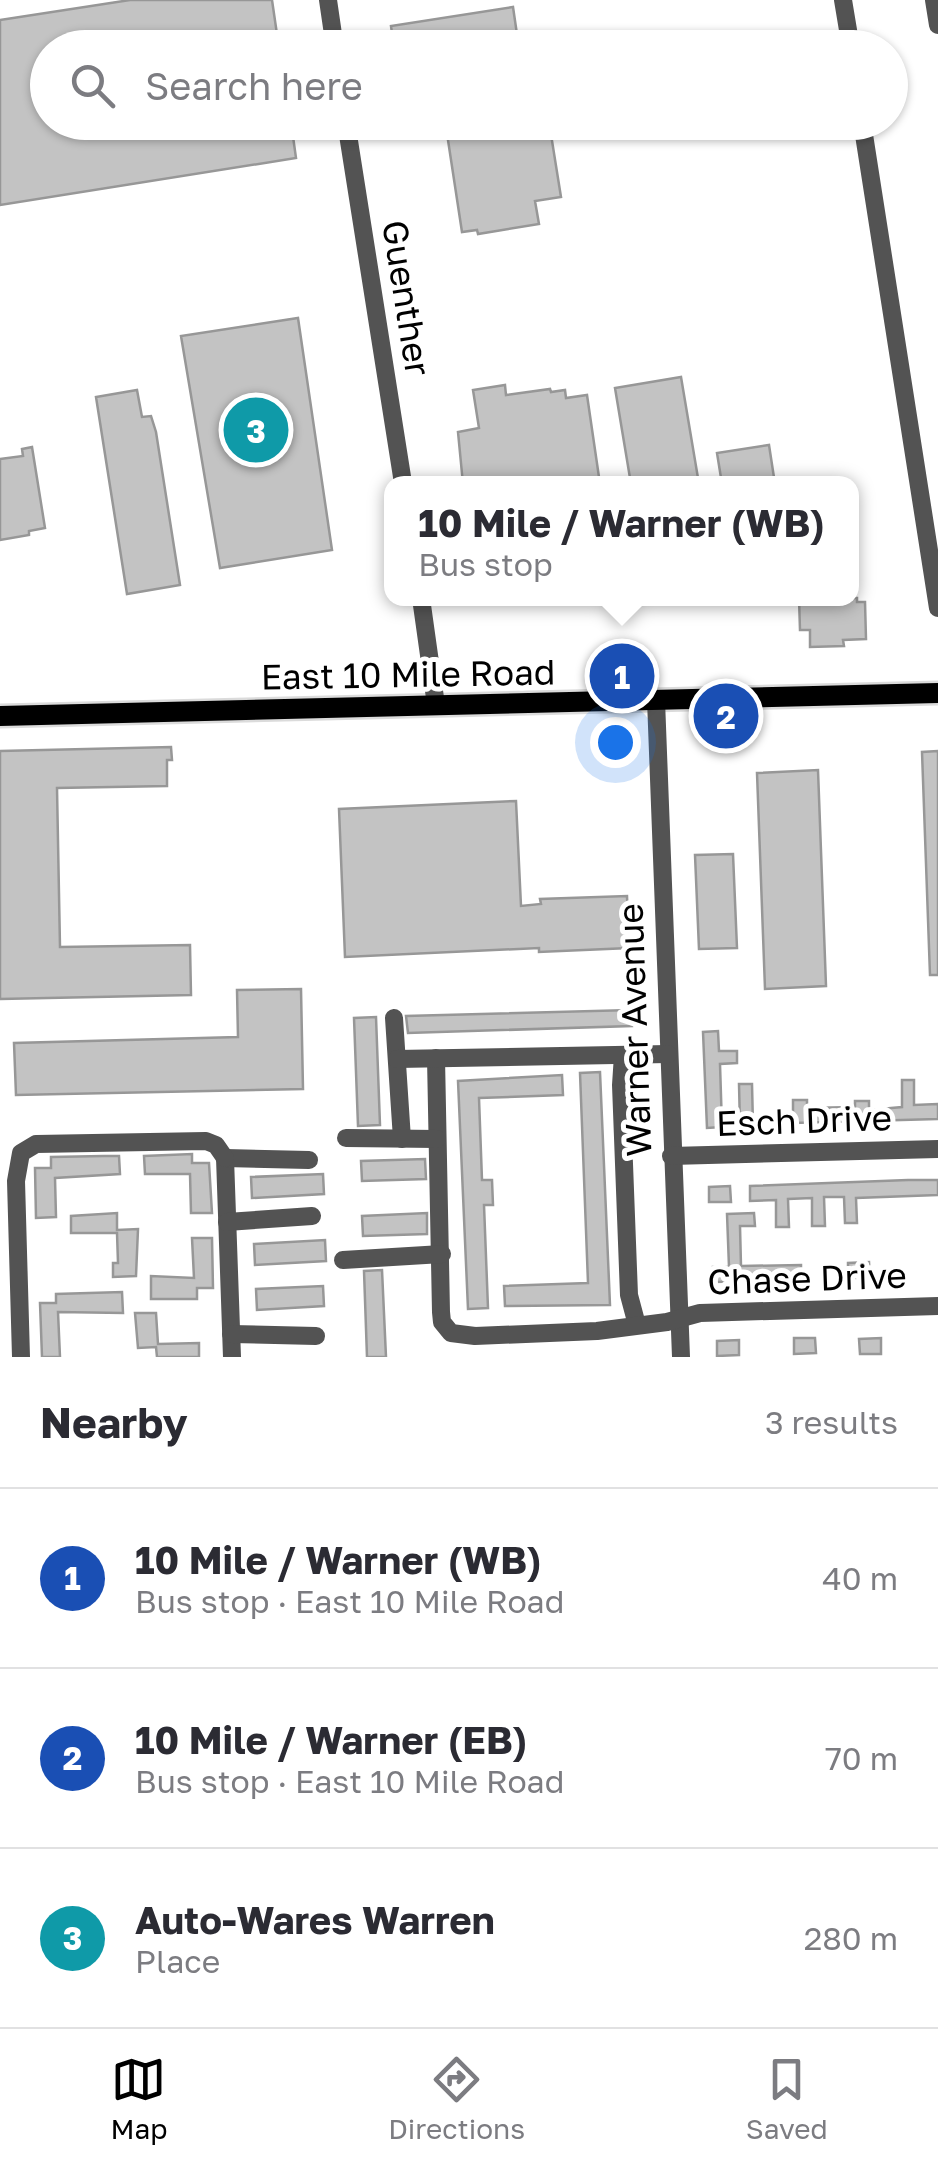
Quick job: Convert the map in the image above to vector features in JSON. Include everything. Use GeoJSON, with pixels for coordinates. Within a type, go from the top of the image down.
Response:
{"type":"FeatureCollection","features":[{"type":"Feature","properties":{"kind":"main road","name":"East 10 Mile Road"},"geometry":{"type":"LineString","coordinates":[[0,716],[938,693]]}},
{"type":"Feature","properties":{"kind":"street"},"geometry":{"type":"LineString","coordinates":[[328,0],[332,30]]}},
{"type":"Feature","properties":{"kind":"street"},"geometry":{"type":"LineString","coordinates":[[844,0],[848,30]]}},
{"type":"Feature","properties":{"kind":"street"},"geometry":{"type":"LineString","coordinates":[[934,0],[938,24]]}},
{"type":"Feature","properties":{"kind":"street","name":"Guenther"},"geometry":{"type":"LineString","coordinates":[[349,140],[402,476]]}},
{"type":"Feature","properties":{"kind":"street"},"geometry":{"type":"LineString","coordinates":[[865,140],[938,608]]}},
{"type":"Feature","properties":{"kind":"street"},"geometry":{"type":"LineString","coordinates":[[422,606],[436,705]]}},
{"type":"Feature","properties":{"kind":"street","name":"Warner Avenue"},"geometry":{"type":"LineString","coordinates":[[656,700],[681,1357]]}},
{"type":"Feature","properties":{"kind":"street"},"geometry":{"type":"LineString","coordinates":[[394,1018],[402,1139]]}},
{"type":"Feature","properties":{"kind":"street"},"geometry":{"type":"LineString","coordinates":[[397,1060],[668,1054]]}},
{"type":"Feature","properties":{"kind":"street"},"geometry":{"type":"LineString","coordinates":[[623,1055],[630,1294],[637,1325]]}},
{"type":"Feature","properties":{"kind":"street"},"geometry":{"type":"LineString","coordinates":[[343,1260],[442,1254],[436,1058]]}},
{"type":"Feature","properties":{"kind":"street"},"geometry":{"type":"LineString","coordinates":[[346,1138],[437,1139]]}},
{"type":"Feature","properties":{"kind":"street"},"geometry":{"type":"LineString","coordinates":[[21,1357],[16,1180],[21,1153],[36,1144],[206,1141],[216,1145],[225,1158],[232,1357]]}},
{"type":"Feature","properties":{"kind":"street","name":"Esch Drive"},"geometry":{"type":"LineString","coordinates":[[671,1156],[938,1149]]}},
{"type":"Feature","properties":{"kind":"street"},"geometry":{"type":"LineString","coordinates":[[225,1158],[309,1160]]}},
{"type":"Feature","properties":{"kind":"street"},"geometry":{"type":"LineString","coordinates":[[227,1222],[312,1216]]}},
{"type":"Feature","properties":{"kind":"street","name":"Chase Drive"},"geometry":{"type":"LineString","coordinates":[[442,1254],[441,1312],[451,1334],[597,1331],[666,1322],[679,1316],[938,1306]]}},
{"type":"Feature","properties":{"kind":"street"},"geometry":{"type":"LineString","coordinates":[[231,1334],[316,1336]]}},
{"type":"Feature","properties":{"kind":"building"},"geometry":{"type":"Polygon","coordinates":[[[130,0],[272,0],[276,30],[30,30],[30,140],[294,140],[296,158],[0,205],[0,20],[130,0]]]}},
{"type":"Feature","properties":{"kind":"building"},"geometry":{"type":"Polygon","coordinates":[[[513,7],[516,30],[392,30],[391,26],[513,7]]]}},
{"type":"Feature","properties":{"kind":"building"},"geometry":{"type":"Polygon","coordinates":[[[448,140],[552,140],[561,197],[535,201],[539,224],[478,234],[477,230],[462,232],[448,140]]]}},
{"type":"Feature","properties":{"kind":"building"},"geometry":{"type":"Polygon","coordinates":[[[298,318],[332,550],[220,568],[181,336],[298,318]]]}},
{"type":"Feature","properties":{"kind":"building"},"geometry":{"type":"Polygon","coordinates":[[[681,377],[698,476],[630,476],[615,388],[681,377]]]}},
{"type":"Feature","properties":{"kind":"building"},"geometry":{"type":"Polygon","coordinates":[[[505,385],[506,395],[550,389],[565,390],[566,398],[587,395],[599,476],[462,476],[458,432],[479,428],[473,390],[505,385]]]}},
{"type":"Feature","properties":{"kind":"building"},"geometry":{"type":"Polygon","coordinates":[[[137,390],[142,417],[151,416],[156,432],[180,585],[127,594],[96,397],[137,390]]]}},
{"type":"Feature","properties":{"kind":"building"},"geometry":{"type":"Polygon","coordinates":[[[769,445],[774,476],[721,476],[717,453],[769,445]]]}},
{"type":"Feature","properties":{"kind":"building"},"geometry":{"type":"Polygon","coordinates":[[[32,447],[45,528],[0,540],[0,459],[23,456],[22,449],[32,447]]]}},
{"type":"Feature","properties":{"kind":"building"},"geometry":{"type":"Polygon","coordinates":[[[859,602],[865,602],[866,639],[843,640],[844,646],[810,647],[810,630],[800,630],[799,606],[859,606],[859,602]]]}},
{"type":"Feature","properties":{"kind":"building"},"geometry":{"type":"Polygon","coordinates":[[[171,747],[167,786],[57,788],[60,947],[190,945],[191,995],[0,999],[0,751],[171,747]]]}},
{"type":"Feature","properties":{"kind":"building"},"geometry":{"type":"Polygon","coordinates":[[[938,751],[938,975],[930,975],[922,752],[938,751]]]}},
{"type":"Feature","properties":{"kind":"building"},"geometry":{"type":"Polygon","coordinates":[[[818,770],[826,986],[765,989],[757,773],[818,770]]]}},
{"type":"Feature","properties":{"kind":"building"},"geometry":{"type":"Polygon","coordinates":[[[516,801],[521,906],[541,904],[540,899],[627,896],[629,948],[345,957],[339,809],[516,801]]]}},
{"type":"Feature","properties":{"kind":"building"},"geometry":{"type":"Polygon","coordinates":[[[733,854],[737,948],[699,949],[695,855],[733,854]]]}},
{"type":"Feature","properties":{"kind":"building"},"geometry":{"type":"Polygon","coordinates":[[[301,989],[303,1089],[16,1095],[14,1043],[238,1037],[237,990],[301,989]]]}},
{"type":"Feature","properties":{"kind":"building"},"geometry":{"type":"Polygon","coordinates":[[[631,1010],[632,1026],[408,1033],[406,1016],[631,1010]]]}},
{"type":"Feature","properties":{"kind":"building"},"geometry":{"type":"Polygon","coordinates":[[[376,1017],[380,1125],[358,1126],[354,1018],[376,1017]]]}},
{"type":"Feature","properties":{"kind":"building"},"geometry":{"type":"Polygon","coordinates":[[[718,1031],[719,1051],[737,1051],[737,1063],[720,1064],[722,1127],[707,1128],[703,1032],[718,1031]]]}},
{"type":"Feature","properties":{"kind":"building"},"geometry":{"type":"Polygon","coordinates":[[[600,1072],[610,1305],[505,1306],[504,1286],[588,1283],[580,1073],[600,1072]]]}},
{"type":"Feature","properties":{"kind":"building"},"geometry":{"type":"Polygon","coordinates":[[[562,1075],[563,1095],[479,1098],[482,1180],[492,1180],[493,1205],[484,1205],[488,1308],[468,1309],[458,1081],[562,1075]]]}},
{"type":"Feature","properties":{"kind":"building"},"geometry":{"type":"Polygon","coordinates":[[[902,1080],[914,1080],[914,1105],[938,1104],[938,1119],[793,1123],[793,1100],[807,1100],[807,1108],[855,1107],[855,1101],[869,1101],[869,1110],[902,1107],[902,1080]]]}},
{"type":"Feature","properties":{"kind":"building"},"geometry":{"type":"Polygon","coordinates":[[[739,1084],[752,1084],[753,1125],[740,1126],[739,1084]]]}},
{"type":"Feature","properties":{"kind":"building"},"geometry":{"type":"Polygon","coordinates":[[[192,1154],[192,1163],[209,1163],[212,1213],[191,1213],[190,1174],[145,1174],[144,1156],[192,1154]]]}},
{"type":"Feature","properties":{"kind":"building"},"geometry":{"type":"Polygon","coordinates":[[[119,1156],[120,1174],[55,1178],[56,1217],[36,1218],[35,1168],[51,1168],[51,1157],[119,1156]]]}},
{"type":"Feature","properties":{"kind":"building"},"geometry":{"type":"Polygon","coordinates":[[[425,1159],[426,1179],[362,1181],[361,1161],[425,1159]]]}},
{"type":"Feature","properties":{"kind":"building"},"geometry":{"type":"Polygon","coordinates":[[[323,1174],[324,1194],[252,1198],[251,1177],[323,1174]]]}},
{"type":"Feature","properties":{"kind":"building"},"geometry":{"type":"Polygon","coordinates":[[[938,1180],[938,1195],[856,1198],[857,1223],[845,1223],[844,1197],[824,1197],[825,1226],[812,1226],[812,1198],[788,1199],[789,1227],[776,1227],[776,1200],[750,1201],[750,1186],[938,1180]]]}},
{"type":"Feature","properties":{"kind":"building"},"geometry":{"type":"Polygon","coordinates":[[[730,1186],[731,1202],[709,1202],[709,1187],[730,1186]]]}},
{"type":"Feature","properties":{"kind":"building"},"geometry":{"type":"Polygon","coordinates":[[[117,1213],[117,1230],[138,1229],[136,1276],[113,1277],[113,1263],[118,1263],[117,1233],[71,1233],[71,1216],[117,1213]]]}},
{"type":"Feature","properties":{"kind":"building"},"geometry":{"type":"Polygon","coordinates":[[[427,1213],[427,1234],[363,1236],[362,1216],[427,1213]]]}},
{"type":"Feature","properties":{"kind":"building"},"geometry":{"type":"Polygon","coordinates":[[[754,1213],[755,1226],[740,1226],[741,1266],[801,1265],[801,1280],[714,1282],[713,1267],[729,1267],[727,1214],[754,1213]]]}},
{"type":"Feature","properties":{"kind":"building"},"geometry":{"type":"Polygon","coordinates":[[[192,1238],[212,1238],[213,1288],[197,1288],[197,1299],[151,1299],[151,1276],[194,1278],[192,1238]]]}},
{"type":"Feature","properties":{"kind":"building"},"geometry":{"type":"Polygon","coordinates":[[[325,1240],[326,1261],[255,1265],[254,1244],[325,1240]]]}},
{"type":"Feature","properties":{"kind":"building"},"geometry":{"type":"Polygon","coordinates":[[[869,1262],[870,1278],[848,1278],[848,1263],[869,1262]]]}},
{"type":"Feature","properties":{"kind":"building"},"geometry":{"type":"Polygon","coordinates":[[[382,1270],[386,1357],[367,1357],[364,1271],[382,1270]]]}},
{"type":"Feature","properties":{"kind":"building"},"geometry":{"type":"Polygon","coordinates":[[[323,1286],[324,1306],[257,1310],[256,1289],[323,1286]]]}},
{"type":"Feature","properties":{"kind":"building"},"geometry":{"type":"Polygon","coordinates":[[[122,1292],[123,1313],[58,1312],[60,1357],[42,1357],[40,1303],[56,1303],[56,1294],[122,1292]]]}},
{"type":"Feature","properties":{"kind":"building"},"geometry":{"type":"Polygon","coordinates":[[[135,1313],[156,1313],[158,1344],[199,1343],[199,1357],[157,1357],[156,1347],[138,1348],[135,1313]]]}},
{"type":"Feature","properties":{"kind":"building"},"geometry":{"type":"Polygon","coordinates":[[[794,1338],[815,1338],[816,1353],[794,1354],[794,1338]]]}},
{"type":"Feature","properties":{"kind":"building"},"geometry":{"type":"Polygon","coordinates":[[[881,1338],[881,1354],[860,1354],[859,1339],[881,1338]]]}},
{"type":"Feature","properties":{"kind":"building"},"geometry":{"type":"Polygon","coordinates":[[[739,1340],[739,1355],[717,1356],[717,1341],[739,1340]]]}},
{"type":"Feature","properties":{"kind":"place","name":"Auto-Wares Warren"},"geometry":{"type":"Point","coordinates":[256,430]}},
{"type":"Feature","properties":{"kind":"place","name":"10 Mile / Warner (WB)"},"geometry":{"type":"Point","coordinates":[622,676]}},
{"type":"Feature","properties":{"kind":"place","name":"10 Mile / Warner (EB)"},"geometry":{"type":"Point","coordinates":[726,716]}}]}
